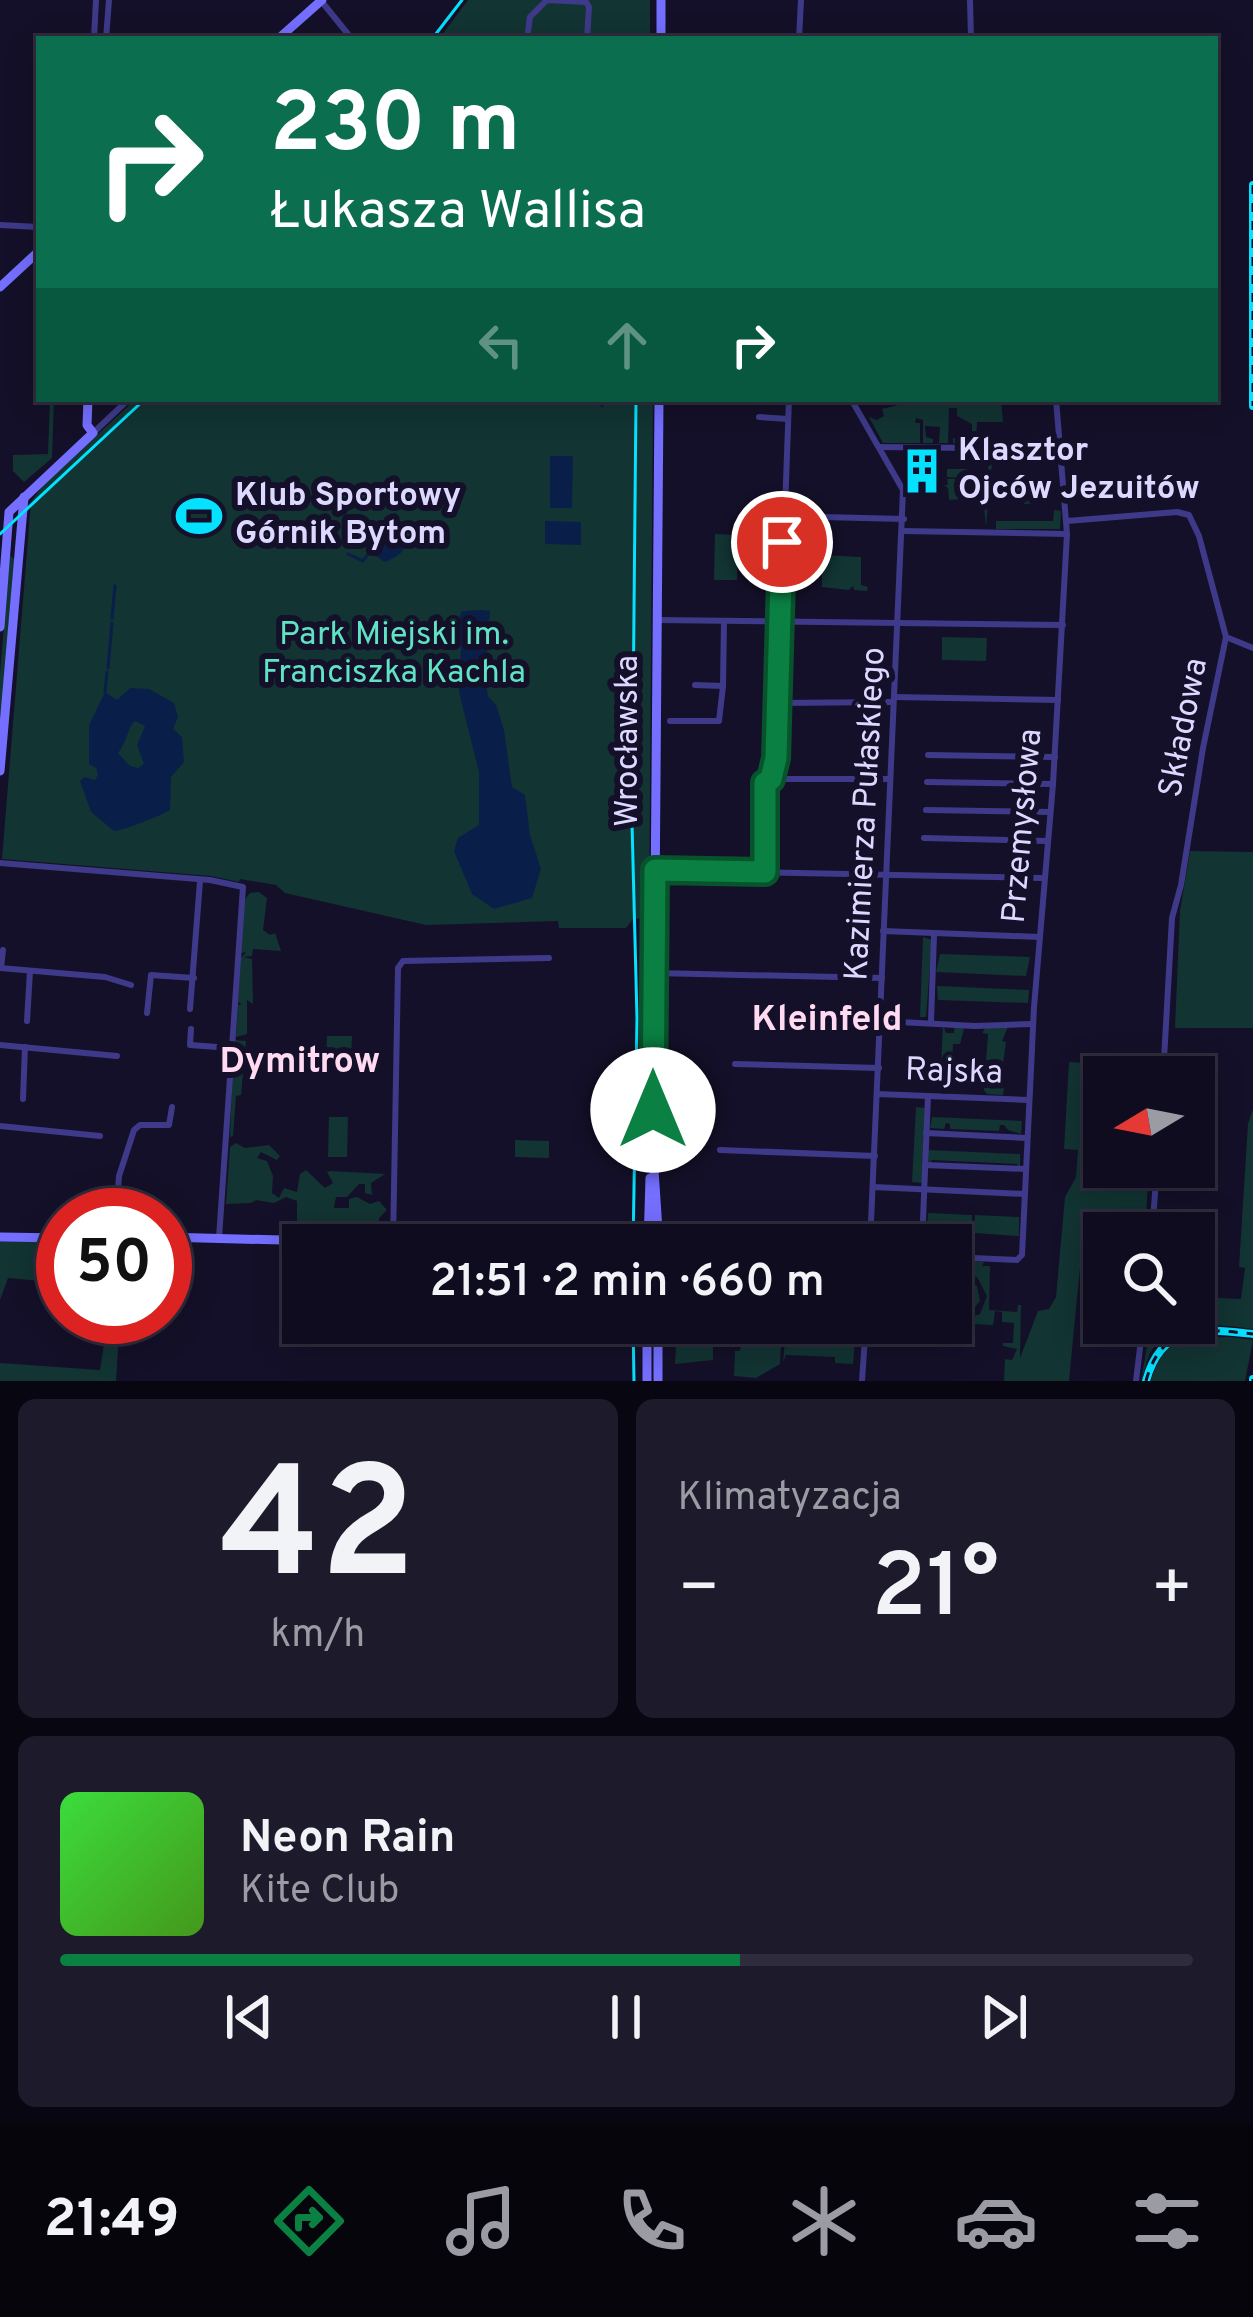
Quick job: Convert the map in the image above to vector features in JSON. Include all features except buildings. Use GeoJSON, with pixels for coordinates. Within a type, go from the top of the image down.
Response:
{"type":"FeatureCollection","features":[{"type":"Feature","properties":{"kind":"main road"},"geometry":{"type":"LineString","coordinates":[[281,36],[321,0]]}},
{"type":"Feature","properties":{"kind":"main road"},"geometry":{"type":"LineString","coordinates":[[661,0],[661,36]]}},
{"type":"Feature","properties":{"kind":"main road"},"geometry":{"type":"LineString","coordinates":[[0,287],[36,254]]}},
{"type":"Feature","properties":{"kind":"main road"},"geometry":{"type":"LineString","coordinates":[[0,627],[9,512],[93,433],[87,425],[88,402]]}},
{"type":"Feature","properties":{"kind":"main road","name":"Wrocławska"},"geometry":{"type":"LineString","coordinates":[[649,1224],[659,402]]}},
{"type":"Feature","properties":{"kind":"main road"},"geometry":{"type":"LineString","coordinates":[[0,771],[24,497]]}},
{"type":"Feature","properties":{"kind":"main road","name":"Wrocławska"},"geometry":{"type":"LineString","coordinates":[[653,1155],[658,1224]]}},
{"type":"Feature","properties":{"kind":"main road"},"geometry":{"type":"LineString","coordinates":[[0,1237],[36,1238]]}},
{"type":"Feature","properties":{"kind":"main road"},"geometry":{"type":"LineString","coordinates":[[192,1238],[282,1240]]}},
{"type":"Feature","properties":{"kind":"main road"},"geometry":{"type":"LineString","coordinates":[[647,1344],[647,1381]]}},
{"type":"Feature","properties":{"kind":"main road"},"geometry":{"type":"LineString","coordinates":[[658,1344],[658,1381]]}},
{"type":"Feature","properties":{"kind":"street"},"geometry":{"type":"LineString","coordinates":[[94,36],[96,0]]}},
{"type":"Feature","properties":{"kind":"street"},"geometry":{"type":"LineString","coordinates":[[106,36],[109,0]]}},
{"type":"Feature","properties":{"kind":"street"},"geometry":{"type":"LineString","coordinates":[[321,0],[350,36]]}},
{"type":"Feature","properties":{"kind":"street"},"geometry":{"type":"LineString","coordinates":[[527,36],[530,17],[547,0],[586,2],[590,7],[587,36]]}},
{"type":"Feature","properties":{"kind":"street"},"geometry":{"type":"LineString","coordinates":[[800,36],[801,0]]}},
{"type":"Feature","properties":{"kind":"street"},"geometry":{"type":"LineString","coordinates":[[970,0],[971,36]]}},
{"type":"Feature","properties":{"kind":"street"},"geometry":{"type":"LineString","coordinates":[[0,225],[36,227]]}},
{"type":"Feature","properties":{"kind":"street"},"geometry":{"type":"LineString","coordinates":[[93,433],[126,402]]}},
{"type":"Feature","properties":{"kind":"street"},"geometry":{"type":"LineString","coordinates":[[771,779],[776,758],[789,402]]}},
{"type":"Feature","properties":{"kind":"street","name":"Kazimierza Pułaskiego"},"geometry":{"type":"LineString","coordinates":[[853,402],[903,490],[904,519],[871,1224]]}},
{"type":"Feature","properties":{"kind":"street","name":"Przemysłowa"},"geometry":{"type":"LineString","coordinates":[[972,1257],[1021,1258],[1042,878],[1064,625],[1067,520],[1057,402]]}},
{"type":"Feature","properties":{"kind":"street"},"geometry":{"type":"LineString","coordinates":[[759,418],[788,419]]}},
{"type":"Feature","properties":{"kind":"street"},"geometry":{"type":"LineString","coordinates":[[879,447],[1062,449]]}},
{"type":"Feature","properties":{"kind":"street","name":"Składowa"},"geometry":{"type":"LineString","coordinates":[[1067,520],[1189,514],[1226,637],[1172,918],[1164,1056]]}},
{"type":"Feature","properties":{"kind":"street"},"geometry":{"type":"LineString","coordinates":[[782,516],[904,519]]}},
{"type":"Feature","properties":{"kind":"street"},"geometry":{"type":"LineString","coordinates":[[903,531],[1067,534]]}},
{"type":"Feature","properties":{"kind":"street"},"geometry":{"type":"LineString","coordinates":[[657,620],[1064,625]]}},
{"type":"Feature","properties":{"kind":"street"},"geometry":{"type":"LineString","coordinates":[[670,722],[719,721],[724,620]]}},
{"type":"Feature","properties":{"kind":"street"},"geometry":{"type":"LineString","coordinates":[[1226,637],[1253,648]]}},
{"type":"Feature","properties":{"kind":"street"},"geometry":{"type":"LineString","coordinates":[[695,685],[723,686]]}},
{"type":"Feature","properties":{"kind":"street"},"geometry":{"type":"LineString","coordinates":[[776,704],[1058,700]]}},
{"type":"Feature","properties":{"kind":"street"},"geometry":{"type":"LineString","coordinates":[[928,754],[1055,757]]}},
{"type":"Feature","properties":{"kind":"street"},"geometry":{"type":"LineString","coordinates":[[765,872],[765,783],[771,779],[890,779]]}},
{"type":"Feature","properties":{"kind":"street"},"geometry":{"type":"LineString","coordinates":[[927,782],[1053,784]]}},
{"type":"Feature","properties":{"kind":"street"},"geometry":{"type":"LineString","coordinates":[[926,810],[1049,812]]}},
{"type":"Feature","properties":{"kind":"street"},"geometry":{"type":"LineString","coordinates":[[925,838],[1047,841]]}},
{"type":"Feature","properties":{"kind":"street"},"geometry":{"type":"LineString","coordinates":[[0,863],[243,887],[219,1238]]}},
{"type":"Feature","properties":{"kind":"street"},"geometry":{"type":"LineString","coordinates":[[655,870],[1042,878]]}},
{"type":"Feature","properties":{"kind":"street"},"geometry":{"type":"LineString","coordinates":[[190,1009],[200,880]]}},
{"type":"Feature","properties":{"kind":"street"},"geometry":{"type":"LineString","coordinates":[[883,931],[1039,937]]}},
{"type":"Feature","properties":{"kind":"street"},"geometry":{"type":"LineString","coordinates":[[932,1022],[934,934]]}},
{"type":"Feature","properties":{"kind":"street"},"geometry":{"type":"LineString","coordinates":[[2,950],[1,968],[104,977],[131,985]]}},
{"type":"Feature","properties":{"kind":"street"},"geometry":{"type":"LineString","coordinates":[[393,1224],[398,968],[403,962],[550,958]]}},
{"type":"Feature","properties":{"kind":"street"},"geometry":{"type":"LineString","coordinates":[[27,1021],[30,970]]}},
{"type":"Feature","properties":{"kind":"street"},"geometry":{"type":"LineString","coordinates":[[654,973],[872,974],[882,978]]}},
{"type":"Feature","properties":{"kind":"street"},"geometry":{"type":"LineString","coordinates":[[147,1013],[151,975],[194,977]]}},
{"type":"Feature","properties":{"kind":"street"},"geometry":{"type":"LineString","coordinates":[[881,1021],[1033,1024]]}},
{"type":"Feature","properties":{"kind":"street"},"geometry":{"type":"LineString","coordinates":[[191,1029],[190,1045],[231,1048]]}},
{"type":"Feature","properties":{"kind":"street"},"geometry":{"type":"LineString","coordinates":[[0,1045],[116,1056]]}},
{"type":"Feature","properties":{"kind":"street"},"geometry":{"type":"LineString","coordinates":[[22,1099],[25,1047]]}},
{"type":"Feature","properties":{"kind":"street"},"geometry":{"type":"LineString","coordinates":[[735,1064],[879,1068]]}},
{"type":"Feature","properties":{"kind":"street","name":"Rajska"},"geometry":{"type":"LineString","coordinates":[[878,1094],[1028,1100]]}},
{"type":"Feature","properties":{"kind":"street"},"geometry":{"type":"LineString","coordinates":[[923,1224],[928,1096]]}},
{"type":"Feature","properties":{"kind":"street"},"geometry":{"type":"LineString","coordinates":[[118,1188],[134,1130],[140,1125],[170,1125],[172,1107]]}},
{"type":"Feature","properties":{"kind":"street"},"geometry":{"type":"LineString","coordinates":[[0,1126],[100,1136]]}},
{"type":"Feature","properties":{"kind":"street"},"geometry":{"type":"LineString","coordinates":[[926,1133],[1027,1138]]}},
{"type":"Feature","properties":{"kind":"street"},"geometry":{"type":"LineString","coordinates":[[720,1150],[875,1156]]}},
{"type":"Feature","properties":{"kind":"street"},"geometry":{"type":"LineString","coordinates":[[925,1165],[1026,1169]]}},
{"type":"Feature","properties":{"kind":"street"},"geometry":{"type":"LineString","coordinates":[[873,1187],[1025,1194]]}},
{"type":"Feature","properties":{"kind":"street"},"geometry":{"type":"LineString","coordinates":[[862,1381],[865,1344]]}},
{"type":"Feature","properties":{"kind":"street"},"geometry":{"type":"LineString","coordinates":[[1136,1381],[1140,1344]]}},
{"type":"Feature","properties":{"kind":"green space"},"geometry":{"type":"Polygon","coordinates":[[[468,0],[650,0],[650,34],[655,36],[441,36],[468,0]]]}},
{"type":"Feature","properties":{"kind":"green space"},"geometry":{"type":"Polygon","coordinates":[[[50,402],[54,402],[52,458],[24,482],[13,471],[13,455],[48,454],[50,402]]]}},
{"type":"Feature","properties":{"kind":"green space","name":"Park Miejski im. Franciszka Kachla"},"geometry":{"type":"Polygon","coordinates":[[[133,402],[653,402],[649,918],[633,919],[626,928],[559,928],[558,921],[426,925],[240,879],[2,859],[31,502],[45,483],[133,402]]]}},
{"type":"Feature","properties":{"kind":"green space"},"geometry":{"type":"Polygon","coordinates":[[[1001,402],[1003,422],[977,422],[976,443],[953,443],[953,438],[972,438],[972,424],[957,416],[957,408],[949,408],[948,443],[939,443],[940,427],[925,426],[926,437],[933,443],[923,443],[923,420],[916,418],[920,443],[883,443],[869,417],[877,420],[884,416],[882,409],[1001,402]]]}},
{"type":"Feature","properties":{"kind":"green space"},"geometry":{"type":"Polygon","coordinates":[[[1011,452],[1011,458],[993,459],[989,484],[1010,484],[1015,474],[1037,475],[1038,503],[1024,504],[1024,497],[1014,496],[1014,489],[999,489],[994,502],[988,502],[986,527],[983,497],[949,500],[947,479],[965,478],[947,477],[947,469],[968,469],[969,488],[987,488],[989,453],[1011,452]]]}},
{"type":"Feature","properties":{"kind":"green space"},"geometry":{"type":"Polygon","coordinates":[[[1054,510],[1061,511],[1060,529],[996,529],[996,521],[1053,521],[1054,510]]]}},
{"type":"Feature","properties":{"kind":"green space"},"geometry":{"type":"Polygon","coordinates":[[[715,534],[738,535],[737,580],[714,580],[715,534]]]}},
{"type":"Feature","properties":{"kind":"green space"},"geometry":{"type":"Polygon","coordinates":[[[10,555],[14,559],[0,729],[0,673],[10,555]]]}},
{"type":"Feature","properties":{"kind":"green space"},"geometry":{"type":"Polygon","coordinates":[[[822,555],[861,557],[861,585],[867,591],[853,586],[849,590],[822,587],[822,555]]]}},
{"type":"Feature","properties":{"kind":"green space"},"geometry":{"type":"Polygon","coordinates":[[[942,637],[987,638],[986,661],[942,660],[942,637]]]}},
{"type":"Feature","properties":{"kind":"green space"},"geometry":{"type":"Polygon","coordinates":[[[1190,851],[1253,852],[1253,1028],[1175,1028],[1180,911],[1190,851]]]}},
{"type":"Feature","properties":{"kind":"green space"},"geometry":{"type":"Polygon","coordinates":[[[259,892],[267,898],[263,930],[275,933],[281,951],[253,949],[252,956],[243,957],[252,959],[253,1004],[247,1000],[247,1034],[236,1037],[238,1005],[242,1004],[238,1002],[241,958],[246,952],[241,953],[244,901],[250,893],[259,892]]]}},
{"type":"Feature","properties":{"kind":"green space"},"geometry":{"type":"Polygon","coordinates":[[[923,937],[932,940],[926,1017],[920,1017],[923,937]]]}},
{"type":"Feature","properties":{"kind":"green space"},"geometry":{"type":"Polygon","coordinates":[[[940,954],[1030,957],[1026,976],[936,972],[940,954]]]}},
{"type":"Feature","properties":{"kind":"green space"},"geometry":{"type":"Polygon","coordinates":[[[937,986],[1029,990],[1028,1003],[938,1000],[937,986]]]}},
{"type":"Feature","properties":{"kind":"green space"},"geometry":{"type":"Polygon","coordinates":[[[943,1025],[946,1033],[954,1033],[955,1025],[964,1029],[960,1044],[953,1044],[951,1088],[940,1088],[943,1025]]]}},
{"type":"Feature","properties":{"kind":"green space"},"geometry":{"type":"Polygon","coordinates":[[[987,1026],[1008,1027],[1002,1041],[1006,1042],[1003,1095],[984,1090],[988,1034],[982,1033],[987,1026]]]}},
{"type":"Feature","properties":{"kind":"green space"},"geometry":{"type":"Polygon","coordinates":[[[327,1036],[352,1036],[351,1062],[326,1062],[327,1036]]]}},
{"type":"Feature","properties":{"kind":"green space"},"geometry":{"type":"Polygon","coordinates":[[[234,1040],[246,1041],[241,1095],[236,1096],[230,1137],[234,1040]]]}},
{"type":"Feature","properties":{"kind":"green space"},"geometry":{"type":"Polygon","coordinates":[[[1069,1062],[1083,1063],[1083,1188],[1148,1188],[1146,1212],[1083,1212],[1069,1381],[1004,1381],[1005,1359],[1012,1360],[1017,1349],[1003,1343],[1013,1343],[1014,1323],[1002,1322],[1002,1312],[995,1311],[993,1325],[972,1324],[987,1296],[972,1276],[972,1261],[990,1266],[989,1310],[1017,1312],[1021,1305],[1020,1358],[1038,1311],[1049,1309],[1056,1297],[1065,1197],[1076,1177],[1078,1150],[1064,1149],[1069,1062]]]}},
{"type":"Feature","properties":{"kind":"green space"},"geometry":{"type":"Polygon","coordinates":[[[916,1107],[925,1108],[922,1183],[912,1182],[916,1107]]]}},
{"type":"Feature","properties":{"kind":"green space"},"geometry":{"type":"Polygon","coordinates":[[[1253,1109],[1253,1329],[1215,1326],[1215,1298],[1241,1299],[1248,1124],[1253,1109]]]}},
{"type":"Feature","properties":{"kind":"green space"},"geometry":{"type":"Polygon","coordinates":[[[329,1117],[348,1117],[347,1157],[328,1157],[329,1117]]]}},
{"type":"Feature","properties":{"kind":"green space"},"geometry":{"type":"Polygon","coordinates":[[[932,1117],[1022,1121],[1021,1134],[1004,1125],[999,1131],[950,1129],[946,1123],[944,1129],[930,1128],[932,1117]]]}},
{"type":"Feature","properties":{"kind":"green space"},"geometry":{"type":"Polygon","coordinates":[[[515,1140],[549,1141],[549,1158],[515,1157],[515,1140]]]}},
{"type":"Feature","properties":{"kind":"green space"},"geometry":{"type":"Polygon","coordinates":[[[236,1143],[245,1148],[269,1145],[280,1156],[277,1160],[261,1152],[257,1158],[267,1161],[273,1176],[272,1193],[279,1198],[284,1188],[297,1192],[300,1174],[306,1170],[325,1188],[333,1183],[330,1171],[385,1174],[371,1183],[372,1195],[365,1193],[365,1184],[359,1184],[347,1197],[336,1197],[334,1208],[349,1208],[349,1199],[357,1197],[370,1204],[379,1201],[387,1210],[379,1224],[297,1224],[297,1201],[286,1197],[274,1203],[226,1204],[230,1147],[236,1143]]]}},
{"type":"Feature","properties":{"kind":"green space"},"geometry":{"type":"Polygon","coordinates":[[[928,1150],[1020,1154],[1020,1167],[932,1160],[929,1164],[928,1150]]]}},
{"type":"Feature","properties":{"kind":"green space"},"geometry":{"type":"Polygon","coordinates":[[[928,1213],[972,1215],[972,1224],[927,1224],[928,1213]]]}},
{"type":"Feature","properties":{"kind":"green space"},"geometry":{"type":"Polygon","coordinates":[[[975,1215],[1019,1217],[1019,1236],[974,1233],[975,1215]]]}},
{"type":"Feature","properties":{"kind":"green space"},"geometry":{"type":"Polygon","coordinates":[[[0,1242],[36,1242],[36,1281],[8,1278],[0,1300],[0,1242]]]}},
{"type":"Feature","properties":{"kind":"green space"},"geometry":{"type":"Polygon","coordinates":[[[972,1283],[977,1286],[980,1301],[972,1311],[972,1283]]]}},
{"type":"Feature","properties":{"kind":"green space"},"geometry":{"type":"Polygon","coordinates":[[[1215,1338],[1253,1340],[1245,1381],[1151,1381],[1171,1347],[1215,1344],[1215,1338]]]}},
{"type":"Feature","properties":{"kind":"green space"},"geometry":{"type":"Polygon","coordinates":[[[104,1344],[118,1344],[116,1381],[0,1381],[0,1363],[100,1370],[104,1344]]]}},
{"type":"Feature","properties":{"kind":"green space"},"geometry":{"type":"Polygon","coordinates":[[[741,1344],[781,1344],[780,1364],[756,1378],[734,1376],[735,1351],[740,1351],[741,1344]]]}},
{"type":"Feature","properties":{"kind":"green space"},"geometry":{"type":"Polygon","coordinates":[[[785,1344],[855,1344],[853,1364],[835,1363],[835,1357],[786,1355],[783,1362],[785,1344]]]}},
{"type":"Feature","properties":{"kind":"green space"},"geometry":{"type":"Polygon","coordinates":[[[1147,1344],[1157,1344],[1150,1353],[1141,1381],[1147,1344]]]}},
{"type":"Feature","properties":{"kind":"green space"},"geometry":{"type":"Polygon","coordinates":[[[676,1346],[713,1346],[713,1360],[675,1364],[676,1346]]]}},
{"type":"Feature","properties":{"kind":"water"},"geometry":{"type":"Polygon","coordinates":[[[550,456],[573,456],[572,508],[550,508],[550,456]]]}},
{"type":"Feature","properties":{"kind":"water"},"geometry":{"type":"Polygon","coordinates":[[[545,521],[581,522],[581,545],[545,544],[545,521]]]}},
{"type":"Feature","properties":{"kind":"water"},"geometry":{"type":"Polygon","coordinates":[[[397,525],[406,532],[406,543],[398,555],[384,562],[370,551],[372,545],[382,530],[397,525]]]}},
{"type":"Feature","properties":{"kind":"water"},"geometry":{"type":"Polygon","coordinates":[[[462,611],[490,611],[488,696],[504,730],[512,787],[525,795],[541,869],[532,898],[494,909],[472,894],[454,851],[458,838],[479,825],[479,772],[459,692],[461,648],[455,627],[462,611]]]}},
{"type":"Feature","properties":{"kind":"water"},"geometry":{"type":"Polygon","coordinates":[[[130,688],[149,689],[174,703],[178,717],[173,729],[182,737],[184,762],[171,777],[170,810],[114,831],[91,812],[80,781],[84,777],[95,780],[98,775],[89,764],[89,725],[105,692],[117,700],[130,688]],[[135,721],[118,753],[130,766],[144,764],[137,745],[145,726],[135,721]]]}},
{"type":"Feature","properties":{"kind":"waterway"},"geometry":{"type":"LineString","coordinates":[[602,406],[603,402]]}},
{"type":"Feature","properties":{"kind":"waterway"},"geometry":{"type":"LineString","coordinates":[[348,554],[363,561],[370,551]]}},
{"type":"Feature","properties":{"kind":"waterway"},"geometry":{"type":"LineString","coordinates":[[112,618],[115,586]]}},
{"type":"Feature","properties":{"kind":"waterway"},"geometry":{"type":"LineString","coordinates":[[108,668],[112,623]]}},
{"type":"Feature","properties":{"kind":"waterway"},"geometry":{"type":"LineString","coordinates":[[105,692],[107,672]]}},
{"type":"Feature","properties":{"kind":"tram line"},"geometry":{"type":"LineString","coordinates":[[434,36],[462,0]]}},
{"type":"Feature","properties":{"kind":"tram line"},"geometry":{"type":"LineString","coordinates":[[0,534],[142,402]]}},
{"type":"Feature","properties":{"kind":"tram line"},"geometry":{"type":"LineString","coordinates":[[633,1224],[636,402]]}},
{"type":"Feature","properties":{"kind":"tram line"},"geometry":{"type":"LineString","coordinates":[[633,1344],[634,1381]]}},
{"type":"Feature","properties":{"kind":"railway"},"geometry":{"type":"LineString","coordinates":[[1253,185],[1253,406]]}},
{"type":"Feature","properties":{"kind":"railway"},"geometry":{"type":"LineString","coordinates":[[1146,1381],[1163,1348],[1187,1333],[1253,1334]]}},
{"type":"Feature","properties":{"kind":"place","name":"Klasztor Ojców Jezuitów"},"geometry":{"type":"Point","coordinates":[922,471]}},
{"type":"Feature","properties":{"kind":"place","name":"Klub Sportowy Górnik Bytom"},"geometry":{"type":"Point","coordinates":[199,516]}},
{"type":"Feature","properties":{"kind":"district","name":"Kleinfeld"},"geometry":{"type":"Point","coordinates":[827,1021]}},
{"type":"Feature","properties":{"kind":"district","name":"Dymitrow"},"geometry":{"type":"Point","coordinates":[300,1063]}},
{"type":"Feature","properties":{"kind":"route"},"geometry":{"type":"LineString","coordinates":[[653,1110],[655,870],[765,872],[765,783],[771,779],[776,758],[782,542]]}}]}
